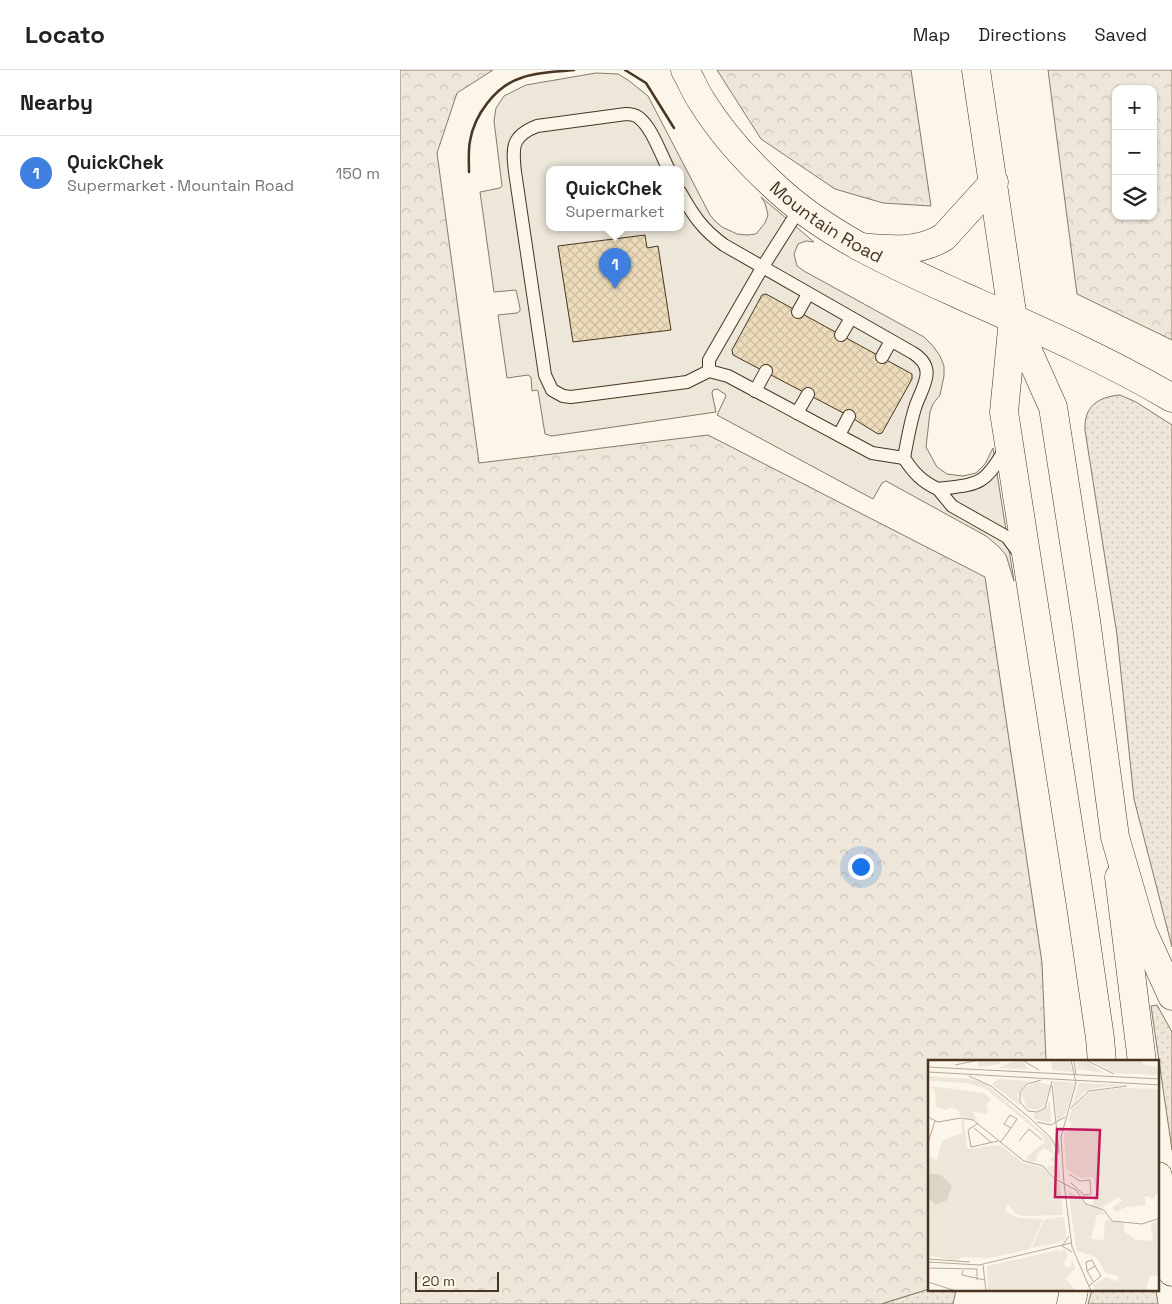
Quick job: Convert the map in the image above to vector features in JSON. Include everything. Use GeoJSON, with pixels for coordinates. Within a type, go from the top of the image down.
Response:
{"type":"FeatureCollection","features":[{"type":"Feature","properties":{"kind":"main road","name":"Mountain Road"},"geometry":{"type":"LineString","coordinates":[[685,70],[700,99],[732,142],[773,186],[800,208],[860,247],[922,278],[1096,356],[1136,376],[1172,398]]}},
{"type":"Feature","properties":{"kind":"main road"},"geometry":{"type":"LineString","coordinates":[[976,70],[1013,319],[1004,412],[1078,888],[1102,1060]]}},
{"type":"Feature","properties":{"kind":"main road"},"geometry":{"type":"LineString","coordinates":[[860,247],[909,249],[937,241],[944,237],[994,182]]}},
{"type":"Feature","properties":{"kind":"main road"},"geometry":{"type":"LineString","coordinates":[[1013,319],[1053,407],[1088,629],[1142,1060]]}},
{"type":"Feature","properties":{"kind":"main road"},"geometry":{"type":"LineString","coordinates":[[1115,837],[1142,930],[1172,996]]}},
{"type":"Feature","properties":{"kind":"main road"},"geometry":{"type":"LineString","coordinates":[[1160,1190],[1172,1272]]}},
{"type":"Feature","properties":{"kind":"lane"},"geometry":{"type":"LineString","coordinates":[[667,166],[643,122],[632,114],[537,126],[518,137],[513,158],[545,374],[552,390],[563,396],[571,397],[687,382],[710,371],[728,376],[872,453],[904,458],[917,476],[927,484],[938,489],[952,506],[1007,537],[1019,554],[1031,578]]}},
{"type":"Feature","properties":{"kind":"lane"},"geometry":{"type":"LineString","coordinates":[[684,199],[694,217],[710,235],[732,251],[919,357],[923,362],[927,376],[926,384],[915,409],[904,458]]}},
{"type":"Feature","properties":{"kind":"lane"},"geometry":{"type":"LineString","coordinates":[[710,371],[709,360],[762,268],[800,208]]}},
{"type":"Feature","properties":{"kind":"lane"},"geometry":{"type":"LineString","coordinates":[[798,312],[808,294]]}},
{"type":"Feature","properties":{"kind":"lane"},"geometry":{"type":"LineString","coordinates":[[841,335],[851,318]]}},
{"type":"Feature","properties":{"kind":"lane"},"geometry":{"type":"LineString","coordinates":[[882,357],[892,341]]}},
{"type":"Feature","properties":{"kind":"lane"},"geometry":{"type":"LineString","coordinates":[[755,391],[766,371]]}},
{"type":"Feature","properties":{"kind":"lane"},"geometry":{"type":"LineString","coordinates":[[797,413],[808,394]]}},
{"type":"Feature","properties":{"kind":"lane"},"geometry":{"type":"LineString","coordinates":[[838,435],[849,416]]}},
{"type":"Feature","properties":{"kind":"lane"},"geometry":{"type":"LineString","coordinates":[[938,489],[968,485],[986,477],[994,470],[1009,442]]}},
{"type":"Feature","properties":{"kind":"green space"},"geometry":{"type":"Polygon","coordinates":[[[400,70],[493,70],[457,93],[437,153],[479,463],[708,435],[985,577],[1042,963],[1046,1060],[928,1060],[928,1289],[881,1304],[400,1304],[400,70]]]}},
{"type":"Feature","properties":{"kind":"green space"},"geometry":{"type":"Polygon","coordinates":[[[717,70],[911,70],[931,206],[883,203],[835,189],[761,139],[717,70]]]}},
{"type":"Feature","properties":{"kind":"green space"},"geometry":{"type":"Polygon","coordinates":[[[1048,70],[1172,70],[1172,340],[1077,294],[1048,70]]]}},
{"type":"Feature","properties":{"kind":"green space"},"geometry":{"type":"Polygon","coordinates":[[[1120,395],[1136,402],[1172,425],[1172,947],[1134,799],[1117,635],[1085,430],[1087,415],[1094,404],[1105,398],[1120,395]]]}},
{"type":"Feature","properties":{"kind":"green space"},"geometry":{"type":"Polygon","coordinates":[[[1157,1005],[1172,1032],[1172,1150],[1160,1060],[1151,1006],[1157,1005]]]}},
{"type":"Feature","properties":{"kind":"green space"},"geometry":{"type":"Polygon","coordinates":[[[928,1289],[928,1292],[956,1292],[953,1304],[881,1304],[928,1289]]]}},
{"type":"Feature","properties":{"kind":"green space"},"geometry":{"type":"Polygon","coordinates":[[[1091,1292],[1156,1292],[1158,1304],[1088,1304],[1091,1292]]]}},
{"type":"Feature","properties":{"kind":"shaded area"},"geometry":{"type":"Polygon","coordinates":[[[596,73],[618,74],[648,96],[710,215],[715,221],[722,227],[737,234],[756,234],[765,223],[768,215],[765,203],[761,197],[814,242],[806,241],[798,244],[794,254],[797,266],[924,337],[940,356],[944,366],[940,395],[930,412],[926,447],[937,467],[947,474],[963,476],[976,473],[985,464],[993,448],[1014,581],[1006,555],[986,536],[886,481],[882,483],[873,499],[717,415],[726,396],[717,389],[713,390],[712,393],[716,412],[552,436],[545,434],[538,391],[532,391],[531,377],[528,375],[507,378],[498,315],[517,313],[520,311],[520,308],[516,290],[494,292],[480,192],[502,186],[494,121],[496,108],[504,96],[526,85],[596,73]]]}},
{"type":"Feature","properties":{"kind":"building"},"geometry":{"type":"Polygon","coordinates":[[[645,235],[647,248],[658,246],[671,330],[573,342],[558,246],[645,235]]]}},
{"type":"Feature","properties":{"kind":"building"},"geometry":{"type":"Polygon","coordinates":[[[766,294],[912,374],[912,379],[882,433],[878,434],[849,416],[733,355],[732,350],[762,295],[766,294]]]}},
{"type":"Feature","properties":{"kind":"wall"},"geometry":{"type":"LineString","coordinates":[[469,172],[469,149],[472,131],[481,112],[494,95],[512,82],[527,76],[574,70]]}},
{"type":"Feature","properties":{"kind":"wall"},"geometry":{"type":"LineString","coordinates":[[625,70],[646,83],[674,128]]}},
{"type":"Feature","properties":{"kind":"place","name":"QuickChek"},"geometry":{"type":"Point","coordinates":[615,289]}}]}
